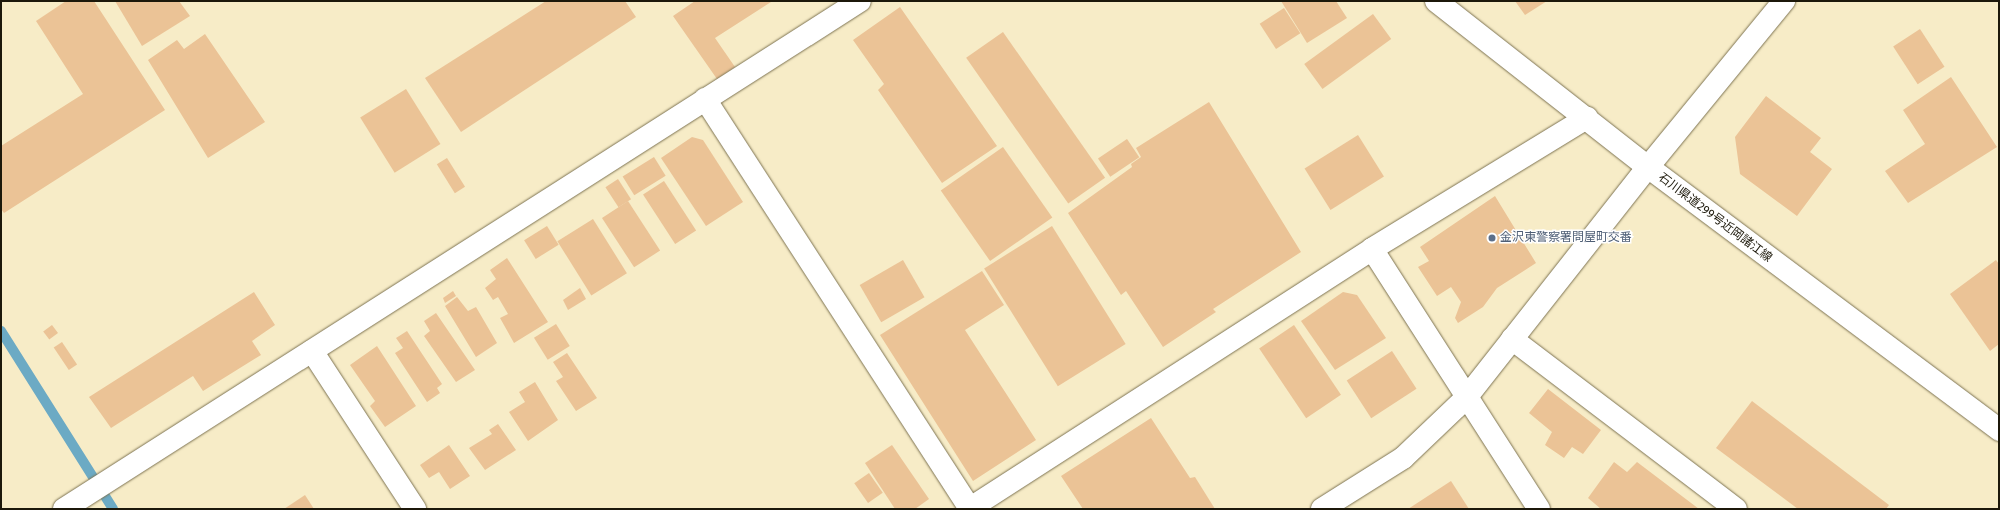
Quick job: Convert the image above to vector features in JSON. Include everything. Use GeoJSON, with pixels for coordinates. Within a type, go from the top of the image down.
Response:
{"type":"FeatureCollection","features":[{"type":"Feature","properties":{"kind":"street"},"geometry":{"type":"LineString","coordinates":[[64,509],[860,1]]}},
{"type":"Feature","properties":{"kind":"street","name":"石川県道299号近岡諸江線"},"geometry":{"type":"LineString","coordinates":[[1436,1],[1648,167],[1999,430]]}},
{"type":"Feature","properties":{"kind":"street"},"geometry":{"type":"LineString","coordinates":[[1322,509],[1403,458],[1466,398],[1648,167],[1784,1]]}},
{"type":"Feature","properties":{"kind":"street"},"geometry":{"type":"LineString","coordinates":[[705,99],[970,509],[1372,249],[1587,118]]}},
{"type":"Feature","properties":{"kind":"street"},"geometry":{"type":"LineString","coordinates":[[1372,249],[1466,398],[1539,509]]}},
{"type":"Feature","properties":{"kind":"street"},"geometry":{"type":"LineString","coordinates":[[1512,339],[1736,509]]}},
{"type":"Feature","properties":{"kind":"street"},"geometry":{"type":"LineString","coordinates":[[312,351],[415,509]]}},
{"type":"Feature","properties":{"kind":"building"},"geometry":{"type":"Polygon","coordinates":[[[66,1],[94,1],[165,110],[4,213],[1,209],[1,146],[83,94],[36,21],[66,1]]]}},
{"type":"Feature","properties":{"kind":"building"},"geometry":{"type":"Polygon","coordinates":[[[115,1],[179,1],[190,16],[142,46],[115,1]]]}},
{"type":"Feature","properties":{"kind":"building"},"geometry":{"type":"Polygon","coordinates":[[[546,1],[625,1],[636,17],[461,132],[425,78],[546,1]]]}},
{"type":"Feature","properties":{"kind":"building"},"geometry":{"type":"Polygon","coordinates":[[[695,1],[771,2],[715,38],[735,67],[717,79],[673,16],[695,1]]]}},
{"type":"Feature","properties":{"kind":"building"},"geometry":{"type":"Polygon","coordinates":[[[1281,1],[1336,1],[1347,18],[1307,43],[1281,1]]]}},
{"type":"Feature","properties":{"kind":"building"},"geometry":{"type":"Polygon","coordinates":[[[1515,1],[1547,1],[1525,15],[1515,1]]]}},
{"type":"Feature","properties":{"kind":"building"},"geometry":{"type":"Polygon","coordinates":[[[900,7],[997,146],[942,183],[878,90],[884,84],[853,40],[900,7]]]}},
{"type":"Feature","properties":{"kind":"building"},"geometry":{"type":"Polygon","coordinates":[[[1284,8],[1300,33],[1276,49],[1260,24],[1284,8]]]}},
{"type":"Feature","properties":{"kind":"building"},"geometry":{"type":"Polygon","coordinates":[[[1373,14],[1391,39],[1322,89],[1304,64],[1373,14]]]}},
{"type":"Feature","properties":{"kind":"building"},"geometry":{"type":"Polygon","coordinates":[[[1920,29],[1945,67],[1918,84],[1893,46],[1920,29]]]}},
{"type":"Feature","properties":{"kind":"building"},"geometry":{"type":"Polygon","coordinates":[[[1003,32],[1105,178],[1068,204],[966,58],[1003,32]]]}},
{"type":"Feature","properties":{"kind":"building"},"geometry":{"type":"Polygon","coordinates":[[[205,34],[265,122],[208,158],[148,60],[177,40],[184,49],[205,34]]]}},
{"type":"Feature","properties":{"kind":"building"},"geometry":{"type":"Polygon","coordinates":[[[1951,77],[1997,147],[1908,203],[1885,171],[1925,144],[1903,110],[1951,77]]]}},
{"type":"Feature","properties":{"kind":"building"},"geometry":{"type":"Polygon","coordinates":[[[406,89],[440,144],[395,173],[360,118],[406,89]]]}},
{"type":"Feature","properties":{"kind":"building"},"geometry":{"type":"Polygon","coordinates":[[[1766,96],[1821,138],[1810,152],[1832,169],[1797,216],[1740,174],[1735,137],[1766,96]]]}},
{"type":"Feature","properties":{"kind":"building"},"geometry":{"type":"Polygon","coordinates":[[[1209,102],[1301,252],[1213,309],[1216,312],[1163,347],[1126,291],[1121,295],[1068,213],[1132,167],[1131,164],[1141,157],[1136,148],[1209,102]]]}},
{"type":"Feature","properties":{"kind":"building"},"geometry":{"type":"Polygon","coordinates":[[[1358,135],[1384,177],[1331,210],[1305,168],[1358,135]]]}},
{"type":"Feature","properties":{"kind":"building"},"geometry":{"type":"Polygon","coordinates":[[[692,137],[703,140],[743,202],[706,226],[661,158],[692,137]]]}},
{"type":"Feature","properties":{"kind":"building"},"geometry":{"type":"Polygon","coordinates":[[[1127,139],[1139,157],[1110,177],[1098,159],[1127,139]]]}},
{"type":"Feature","properties":{"kind":"building"},"geometry":{"type":"Polygon","coordinates":[[[1003,147],[1052,217],[990,261],[941,191],[1003,147]]]}},
{"type":"Feature","properties":{"kind":"building"},"geometry":{"type":"Polygon","coordinates":[[[654,157],[666,176],[634,195],[623,177],[654,157]]]}},
{"type":"Feature","properties":{"kind":"building"},"geometry":{"type":"Polygon","coordinates":[[[447,158],[465,187],[455,193],[437,164],[447,158]]]}},
{"type":"Feature","properties":{"kind":"building"},"geometry":{"type":"Polygon","coordinates":[[[618,179],[631,199],[618,207],[605,187],[618,179]]]}},
{"type":"Feature","properties":{"kind":"building"},"geometry":{"type":"Polygon","coordinates":[[[664,181],[696,230],[675,244],[643,195],[664,181]]]}},
{"type":"Feature","properties":{"kind":"building","name":"金沢東警察署問屋町交番"},"geometry":{"type":"Polygon","coordinates":[[[1495,196],[1536,263],[1497,288],[1483,307],[1458,323],[1455,318],[1461,302],[1451,287],[1437,296],[1418,267],[1429,261],[1420,247],[1495,196]]]}},
{"type":"Feature","properties":{"kind":"building"},"geometry":{"type":"Polygon","coordinates":[[[628,201],[660,250],[634,267],[602,218],[628,201]]]}},
{"type":"Feature","properties":{"kind":"building"},"geometry":{"type":"Polygon","coordinates":[[[593,219],[627,273],[591,296],[557,241],[593,219]]]}},
{"type":"Feature","properties":{"kind":"building"},"geometry":{"type":"Polygon","coordinates":[[[547,226],[559,245],[536,259],[524,240],[547,226]]]}},
{"type":"Feature","properties":{"kind":"building"},"geometry":{"type":"Polygon","coordinates":[[[1052,226],[1126,344],[1058,386],[984,268],[1052,226]]]}},
{"type":"Feature","properties":{"kind":"building"},"geometry":{"type":"Polygon","coordinates":[[[507,258],[548,322],[514,343],[500,318],[508,314],[498,297],[493,300],[485,288],[496,279],[490,270],[507,258]]]}},
{"type":"Feature","properties":{"kind":"building"},"geometry":{"type":"Polygon","coordinates":[[[903,260],[924,297],[881,322],[860,285],[903,260]]]}},
{"type":"Feature","properties":{"kind":"building"},"geometry":{"type":"Polygon","coordinates":[[[1996,260],[1999,264],[1999,344],[1990,351],[1950,294],[1996,260]]]}},
{"type":"Feature","properties":{"kind":"building"},"geometry":{"type":"Polygon","coordinates":[[[982,271],[1004,305],[965,330],[1036,440],[973,481],[880,335],[982,271]]]}},
{"type":"Feature","properties":{"kind":"building"},"geometry":{"type":"Polygon","coordinates":[[[580,288],[586,299],[568,310],[563,300],[580,288]]]}},
{"type":"Feature","properties":{"kind":"building"},"geometry":{"type":"Polygon","coordinates":[[[453,291],[456,296],[445,303],[443,298],[453,291]]]}},
{"type":"Feature","properties":{"kind":"building"},"geometry":{"type":"Polygon","coordinates":[[[254,292],[275,325],[252,341],[261,355],[203,391],[193,376],[111,428],[89,397],[254,292]]]}},
{"type":"Feature","properties":{"kind":"building"},"geometry":{"type":"Polygon","coordinates":[[[1343,292],[1357,295],[1386,338],[1335,370],[1301,321],[1343,292]]]}},
{"type":"Feature","properties":{"kind":"building"},"geometry":{"type":"Polygon","coordinates":[[[457,297],[468,311],[476,307],[497,343],[476,357],[445,306],[457,297]]]}},
{"type":"Feature","properties":{"kind":"building"},"geometry":{"type":"Polygon","coordinates":[[[436,313],[475,370],[456,382],[424,336],[430,331],[424,321],[436,313]]]}},
{"type":"Feature","properties":{"kind":"building"},"geometry":{"type":"Polygon","coordinates":[[[556,324],[570,346],[548,360],[534,338],[556,324]]]}},
{"type":"Feature","properties":{"kind":"building"},"geometry":{"type":"Polygon","coordinates":[[[52,325],[58,333],[49,340],[43,332],[52,325]]]}},
{"type":"Feature","properties":{"kind":"building"},"geometry":{"type":"Polygon","coordinates":[[[1294,325],[1341,395],[1306,418],[1259,348],[1294,325]]]}},
{"type":"Feature","properties":{"kind":"building"},"geometry":{"type":"Polygon","coordinates":[[[407,331],[442,384],[437,388],[440,393],[427,402],[395,353],[403,348],[396,338],[407,331]]]}},
{"type":"Feature","properties":{"kind":"building"},"geometry":{"type":"Polygon","coordinates":[[[62,342],[77,364],[69,370],[54,348],[62,342]]]}},
{"type":"Feature","properties":{"kind":"building"},"geometry":{"type":"Polygon","coordinates":[[[377,346],[416,406],[385,427],[370,406],[375,401],[350,365],[377,346]]]}},
{"type":"Feature","properties":{"kind":"building"},"geometry":{"type":"Polygon","coordinates":[[[1392,351],[1417,389],[1371,418],[1347,380],[1392,351]]]}},
{"type":"Feature","properties":{"kind":"building"},"geometry":{"type":"Polygon","coordinates":[[[567,353],[597,398],[576,411],[556,381],[563,377],[553,362],[567,353]]]}},
{"type":"Feature","properties":{"kind":"building"},"geometry":{"type":"Polygon","coordinates":[[[535,382],[558,420],[528,441],[509,412],[525,402],[519,392],[535,382]]]}},
{"type":"Feature","properties":{"kind":"building"},"geometry":{"type":"Polygon","coordinates":[[[1548,389],[1601,430],[1583,454],[1572,447],[1564,458],[1545,445],[1552,432],[1529,413],[1548,389]]]}},
{"type":"Feature","properties":{"kind":"building"},"geometry":{"type":"Polygon","coordinates":[[[1752,401],[1889,505],[1886,509],[1798,509],[1716,448],[1752,401]]]}},
{"type":"Feature","properties":{"kind":"building"},"geometry":{"type":"Polygon","coordinates":[[[1151,418],[1190,478],[1195,477],[1215,509],[1083,509],[1061,476],[1151,418]]]}},
{"type":"Feature","properties":{"kind":"building"},"geometry":{"type":"Polygon","coordinates":[[[498,424],[516,450],[485,470],[469,448],[492,434],[489,430],[498,424]]]}},
{"type":"Feature","properties":{"kind":"building"},"geometry":{"type":"Polygon","coordinates":[[[449,445],[470,476],[450,489],[439,472],[429,478],[420,465],[449,445]]]}},
{"type":"Feature","properties":{"kind":"building"},"geometry":{"type":"Polygon","coordinates":[[[892,445],[929,499],[915,509],[895,509],[865,463],[892,445]]]}},
{"type":"Feature","properties":{"kind":"building"},"geometry":{"type":"Polygon","coordinates":[[[1614,462],[1627,472],[1637,462],[1699,509],[1601,509],[1588,498],[1614,462]]]}},
{"type":"Feature","properties":{"kind":"building"},"geometry":{"type":"Polygon","coordinates":[[[869,473],[883,493],[868,503],[854,483],[869,473]]]}},
{"type":"Feature","properties":{"kind":"building"},"geometry":{"type":"Polygon","coordinates":[[[1451,481],[1469,509],[1408,509],[1451,481]]]}},
{"type":"Feature","properties":{"kind":"building"},"geometry":{"type":"Polygon","coordinates":[[[305,495],[314,509],[284,509],[305,495]]]}},
{"type":"Feature","properties":{"kind":"waterway"},"geometry":{"type":"LineString","coordinates":[[1,331],[113,509]]}},
{"type":"Feature","properties":{"kind":"place","name":"金沢東警察署問屋町交番"},"geometry":{"type":"Point","coordinates":[1492,238]}}]}
